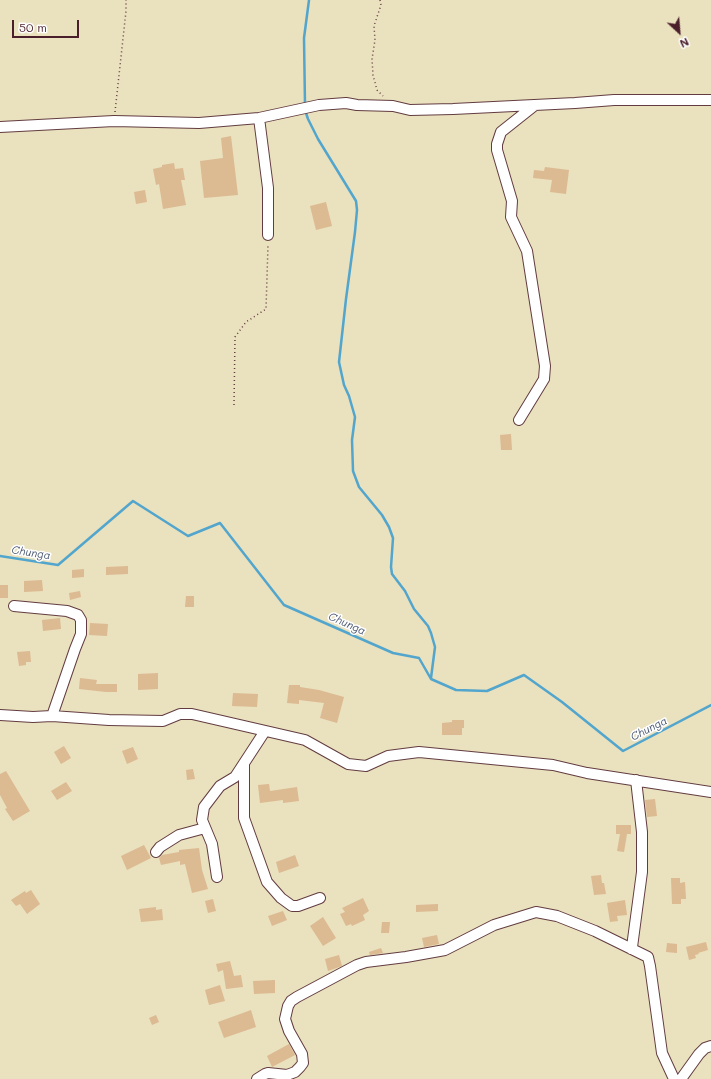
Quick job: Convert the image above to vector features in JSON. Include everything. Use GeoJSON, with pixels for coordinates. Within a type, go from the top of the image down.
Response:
{"type":"FeatureCollection","features":[{"type":"Feature","properties":{"kind":"street"},"geometry":{"type":"LineString","coordinates":[[0,127],[114,121],[199,123],[259,118],[319,105],[346,104],[393,106],[417,110],[614,100],[711,100]]}},
{"type":"Feature","properties":{"kind":"street"},"geometry":{"type":"LineString","coordinates":[[519,420],[544,379],[545,366],[527,251],[511,217],[512,201],[509,185],[497,150],[497,144],[501,132],[535,105]]}},
{"type":"Feature","properties":{"kind":"street"},"geometry":{"type":"LineString","coordinates":[[259,118],[268,188],[268,235]]}},
{"type":"Feature","properties":{"kind":"street"},"geometry":{"type":"LineString","coordinates":[[14,606],[67,611],[78,615],[81,620],[81,634],[52,716]]}},
{"type":"Feature","properties":{"kind":"street"},"geometry":{"type":"LineString","coordinates":[[0,715],[33,717],[52,716],[109,720],[163,720],[180,714],[192,714],[305,740],[348,764],[366,766],[388,756],[419,752],[554,765],[587,773],[711,792]]}},
{"type":"Feature","properties":{"kind":"street"},"geometry":{"type":"LineString","coordinates":[[217,877],[212,844],[202,820],[204,807],[220,786],[235,777],[265,731]]}},
{"type":"Feature","properties":{"kind":"street"},"geometry":{"type":"LineString","coordinates":[[244,763],[244,818],[267,882],[281,898],[292,906],[298,906],[320,898]]}},
{"type":"Feature","properties":{"kind":"street"},"geometry":{"type":"LineString","coordinates":[[631,949],[642,872],[642,832],[636,780]]}},
{"type":"Feature","properties":{"kind":"street"},"geometry":{"type":"LineString","coordinates":[[156,852],[160,847],[179,835],[205,828]]}},
{"type":"Feature","properties":{"kind":"street"},"geometry":{"type":"LineString","coordinates":[[257,1079],[268,1073],[287,1074],[295,1072],[303,1063],[302,1054],[289,1031],[285,1019],[286,1012],[291,1001],[326,980],[366,962],[445,950],[494,925],[536,912],[557,916],[595,931],[648,957],[662,1053],[674,1079]]}},
{"type":"Feature","properties":{"kind":"street"},"geometry":{"type":"LineString","coordinates":[[681,1079],[699,1054],[705,1048],[711,1046]]}},
{"type":"Feature","properties":{"kind":"path"},"geometry":{"type":"LineString","coordinates":[[114,121],[126,0]]}},
{"type":"Feature","properties":{"kind":"path"},"geometry":{"type":"LineString","coordinates":[[380,0],[381,5],[374,26],[375,40],[372,59],[373,75],[377,90],[393,106]]}},
{"type":"Feature","properties":{"kind":"path"},"geometry":{"type":"LineString","coordinates":[[234,405],[235,337],[246,322],[266,309],[268,235]]}},
{"type":"Feature","properties":{"kind":"building"},"geometry":{"type":"Polygon","coordinates":[[[231,136],[238,195],[204,198],[200,161],[223,158],[221,138],[231,136]]]}},
{"type":"Feature","properties":{"kind":"building"},"geometry":{"type":"Polygon","coordinates":[[[174,163],[175,169],[183,168],[185,180],[181,180],[186,205],[163,209],[159,184],[156,185],[153,169],[162,167],[162,165],[174,163]]]}},
{"type":"Feature","properties":{"kind":"building"},"geometry":{"type":"Polygon","coordinates":[[[545,167],[569,170],[566,194],[550,192],[552,180],[533,178],[534,170],[544,171],[545,167]]]}},
{"type":"Feature","properties":{"kind":"building"},"geometry":{"type":"Polygon","coordinates":[[[145,190],[147,202],[136,204],[134,192],[145,190]]]}},
{"type":"Feature","properties":{"kind":"building"},"geometry":{"type":"Polygon","coordinates":[[[326,202],[332,226],[316,230],[310,206],[326,202]]]}},
{"type":"Feature","properties":{"kind":"building"},"geometry":{"type":"Polygon","coordinates":[[[511,434],[512,450],[501,450],[500,435],[511,434]]]}},
{"type":"Feature","properties":{"kind":"building"},"geometry":{"type":"Polygon","coordinates":[[[128,566],[128,574],[106,575],[106,567],[128,566]]]}},
{"type":"Feature","properties":{"kind":"building"},"geometry":{"type":"Polygon","coordinates":[[[84,569],[84,577],[72,578],[72,570],[84,569]]]}},
{"type":"Feature","properties":{"kind":"building"},"geometry":{"type":"Polygon","coordinates":[[[42,580],[43,591],[24,592],[24,581],[42,580]]]}},
{"type":"Feature","properties":{"kind":"building"},"geometry":{"type":"Polygon","coordinates":[[[0,585],[8,585],[8,598],[0,598],[0,585]]]}},
{"type":"Feature","properties":{"kind":"building"},"geometry":{"type":"Polygon","coordinates":[[[80,591],[81,597],[70,600],[69,593],[80,591]]]}},
{"type":"Feature","properties":{"kind":"building"},"geometry":{"type":"Polygon","coordinates":[[[186,596],[194,596],[194,607],[185,607],[186,596]]]}},
{"type":"Feature","properties":{"kind":"building"},"geometry":{"type":"Polygon","coordinates":[[[60,618],[61,629],[43,631],[42,620],[60,618]]]}},
{"type":"Feature","properties":{"kind":"building"},"geometry":{"type":"Polygon","coordinates":[[[90,623],[108,624],[107,636],[89,635],[90,623]]]}},
{"type":"Feature","properties":{"kind":"building"},"geometry":{"type":"Polygon","coordinates":[[[30,651],[31,662],[26,662],[26,665],[19,666],[17,652],[30,651]]]}},
{"type":"Feature","properties":{"kind":"building"},"geometry":{"type":"Polygon","coordinates":[[[158,673],[158,689],[138,690],[138,674],[158,673]]]}},
{"type":"Feature","properties":{"kind":"building"},"geometry":{"type":"Polygon","coordinates":[[[80,678],[97,680],[96,684],[117,684],[117,692],[79,689],[80,678]]]}},
{"type":"Feature","properties":{"kind":"building"},"geometry":{"type":"Polygon","coordinates":[[[289,685],[300,685],[300,687],[319,690],[344,697],[337,723],[320,718],[324,703],[299,700],[299,704],[287,703],[289,685]]]}},
{"type":"Feature","properties":{"kind":"building"},"geometry":{"type":"Polygon","coordinates":[[[233,693],[258,694],[257,707],[232,706],[233,693]]]}},
{"type":"Feature","properties":{"kind":"building"},"geometry":{"type":"Polygon","coordinates":[[[452,720],[464,720],[462,735],[442,735],[442,723],[452,722],[452,720]]]}},
{"type":"Feature","properties":{"kind":"building"},"geometry":{"type":"Polygon","coordinates":[[[64,746],[71,758],[61,764],[54,752],[64,746]]]}},
{"type":"Feature","properties":{"kind":"building"},"geometry":{"type":"Polygon","coordinates":[[[133,747],[138,759],[127,764],[122,751],[133,747]]]}},
{"type":"Feature","properties":{"kind":"building"},"geometry":{"type":"Polygon","coordinates":[[[193,769],[195,779],[187,780],[186,770],[193,769]]]}},
{"type":"Feature","properties":{"kind":"building"},"geometry":{"type":"Polygon","coordinates":[[[6,771],[30,811],[13,821],[5,809],[7,808],[0,795],[0,774],[6,771]]]}},
{"type":"Feature","properties":{"kind":"building"},"geometry":{"type":"Polygon","coordinates":[[[66,782],[72,791],[57,800],[51,791],[66,782]]]}},
{"type":"Feature","properties":{"kind":"building"},"geometry":{"type":"Polygon","coordinates":[[[269,784],[270,791],[297,787],[299,801],[283,803],[283,800],[260,803],[258,785],[269,784]]]}},
{"type":"Feature","properties":{"kind":"building"},"geometry":{"type":"Polygon","coordinates":[[[655,799],[657,816],[647,817],[645,800],[655,799]]]}},
{"type":"Feature","properties":{"kind":"building"},"geometry":{"type":"Polygon","coordinates":[[[616,825],[631,825],[631,834],[627,834],[624,852],[617,851],[620,834],[616,834],[616,825]]]}},
{"type":"Feature","properties":{"kind":"building"},"geometry":{"type":"Polygon","coordinates":[[[144,845],[151,858],[127,870],[121,856],[144,845]]]}},
{"type":"Feature","properties":{"kind":"building"},"geometry":{"type":"Polygon","coordinates":[[[199,848],[202,870],[208,889],[192,893],[185,864],[180,865],[180,861],[161,865],[159,858],[162,855],[179,852],[179,850],[199,848]]]}},
{"type":"Feature","properties":{"kind":"building"},"geometry":{"type":"Polygon","coordinates":[[[295,855],[299,866],[279,873],[276,862],[295,855]]]}},
{"type":"Feature","properties":{"kind":"building"},"geometry":{"type":"Polygon","coordinates":[[[601,875],[606,894],[594,895],[591,876],[601,875]]]}},
{"type":"Feature","properties":{"kind":"building"},"geometry":{"type":"Polygon","coordinates":[[[671,878],[680,878],[680,883],[685,882],[686,899],[681,899],[681,904],[672,904],[671,878]]]}},
{"type":"Feature","properties":{"kind":"building"},"geometry":{"type":"Polygon","coordinates":[[[31,890],[40,904],[27,914],[20,904],[16,906],[11,900],[25,891],[26,893],[31,890]]]}},
{"type":"Feature","properties":{"kind":"building"},"geometry":{"type":"Polygon","coordinates":[[[363,898],[369,911],[363,915],[365,920],[352,926],[351,924],[346,926],[340,914],[345,912],[342,908],[363,898]]]}},
{"type":"Feature","properties":{"kind":"building"},"geometry":{"type":"Polygon","coordinates":[[[213,899],[216,911],[208,913],[205,901],[213,899]]]}},
{"type":"Feature","properties":{"kind":"building"},"geometry":{"type":"Polygon","coordinates":[[[625,900],[627,915],[617,916],[618,921],[610,922],[607,903],[625,900]]]}},
{"type":"Feature","properties":{"kind":"building"},"geometry":{"type":"Polygon","coordinates":[[[438,904],[438,911],[416,912],[416,905],[438,904]]]}},
{"type":"Feature","properties":{"kind":"building"},"geometry":{"type":"Polygon","coordinates":[[[156,907],[156,910],[162,909],[163,920],[141,922],[139,909],[156,907]]]}},
{"type":"Feature","properties":{"kind":"building"},"geometry":{"type":"Polygon","coordinates":[[[283,911],[287,920],[272,926],[268,916],[283,911]]]}},
{"type":"Feature","properties":{"kind":"building"},"geometry":{"type":"Polygon","coordinates":[[[323,917],[336,938],[323,946],[310,926],[323,917]]]}},
{"type":"Feature","properties":{"kind":"building"},"geometry":{"type":"Polygon","coordinates":[[[382,922],[390,922],[389,933],[381,933],[382,922]]]}},
{"type":"Feature","properties":{"kind":"building"},"geometry":{"type":"Polygon","coordinates":[[[437,935],[439,944],[424,947],[422,938],[437,935]]]}},
{"type":"Feature","properties":{"kind":"building"},"geometry":{"type":"Polygon","coordinates":[[[706,942],[708,950],[698,953],[699,954],[695,955],[696,958],[689,960],[686,947],[706,942]]]}},
{"type":"Feature","properties":{"kind":"building"},"geometry":{"type":"Polygon","coordinates":[[[667,943],[677,944],[677,953],[666,952],[667,943]]]}},
{"type":"Feature","properties":{"kind":"building"},"geometry":{"type":"Polygon","coordinates":[[[381,948],[383,953],[370,955],[369,952],[381,948]]]}},
{"type":"Feature","properties":{"kind":"building"},"geometry":{"type":"Polygon","coordinates":[[[339,955],[342,966],[328,971],[325,959],[339,955]]]}},
{"type":"Feature","properties":{"kind":"building"},"geometry":{"type":"Polygon","coordinates":[[[230,961],[234,976],[241,975],[243,987],[226,989],[223,970],[218,972],[216,964],[230,961]]]}},
{"type":"Feature","properties":{"kind":"building"},"geometry":{"type":"Polygon","coordinates":[[[275,980],[275,993],[254,994],[253,981],[275,980]]]}},
{"type":"Feature","properties":{"kind":"building"},"geometry":{"type":"Polygon","coordinates":[[[220,985],[225,1001],[209,1005],[205,990],[220,985]]]}},
{"type":"Feature","properties":{"kind":"building"},"geometry":{"type":"Polygon","coordinates":[[[251,1010],[256,1027],[224,1038],[218,1022],[251,1010]]]}},
{"type":"Feature","properties":{"kind":"building"},"geometry":{"type":"Polygon","coordinates":[[[156,1015],[159,1022],[152,1025],[149,1018],[156,1015]]]}},
{"type":"Feature","properties":{"kind":"building"},"geometry":{"type":"Polygon","coordinates":[[[289,1044],[295,1055],[272,1067],[267,1056],[289,1044]]]}},
{"type":"Feature","properties":{"kind":"waterway"},"geometry":{"type":"LineString","coordinates":[[305,105],[304,38],[309,0]]}},
{"type":"Feature","properties":{"kind":"waterway"},"geometry":{"type":"LineString","coordinates":[[305,110],[318,139],[356,201],[357,210],[355,232],[339,362],[344,385],[355,417],[352,440],[353,471],[359,487],[382,515],[389,527],[393,538],[392,574],[405,591],[414,609],[428,626],[431,633],[435,647],[431,678]]}},
{"type":"Feature","properties":{"kind":"waterway","name":"Chunga"},"geometry":{"type":"LineString","coordinates":[[0,556],[58,565],[133,501],[188,536],[220,523],[284,605],[393,653],[419,658],[431,679],[456,690],[487,691],[524,675],[562,702],[623,751],[711,705]]}}]}
